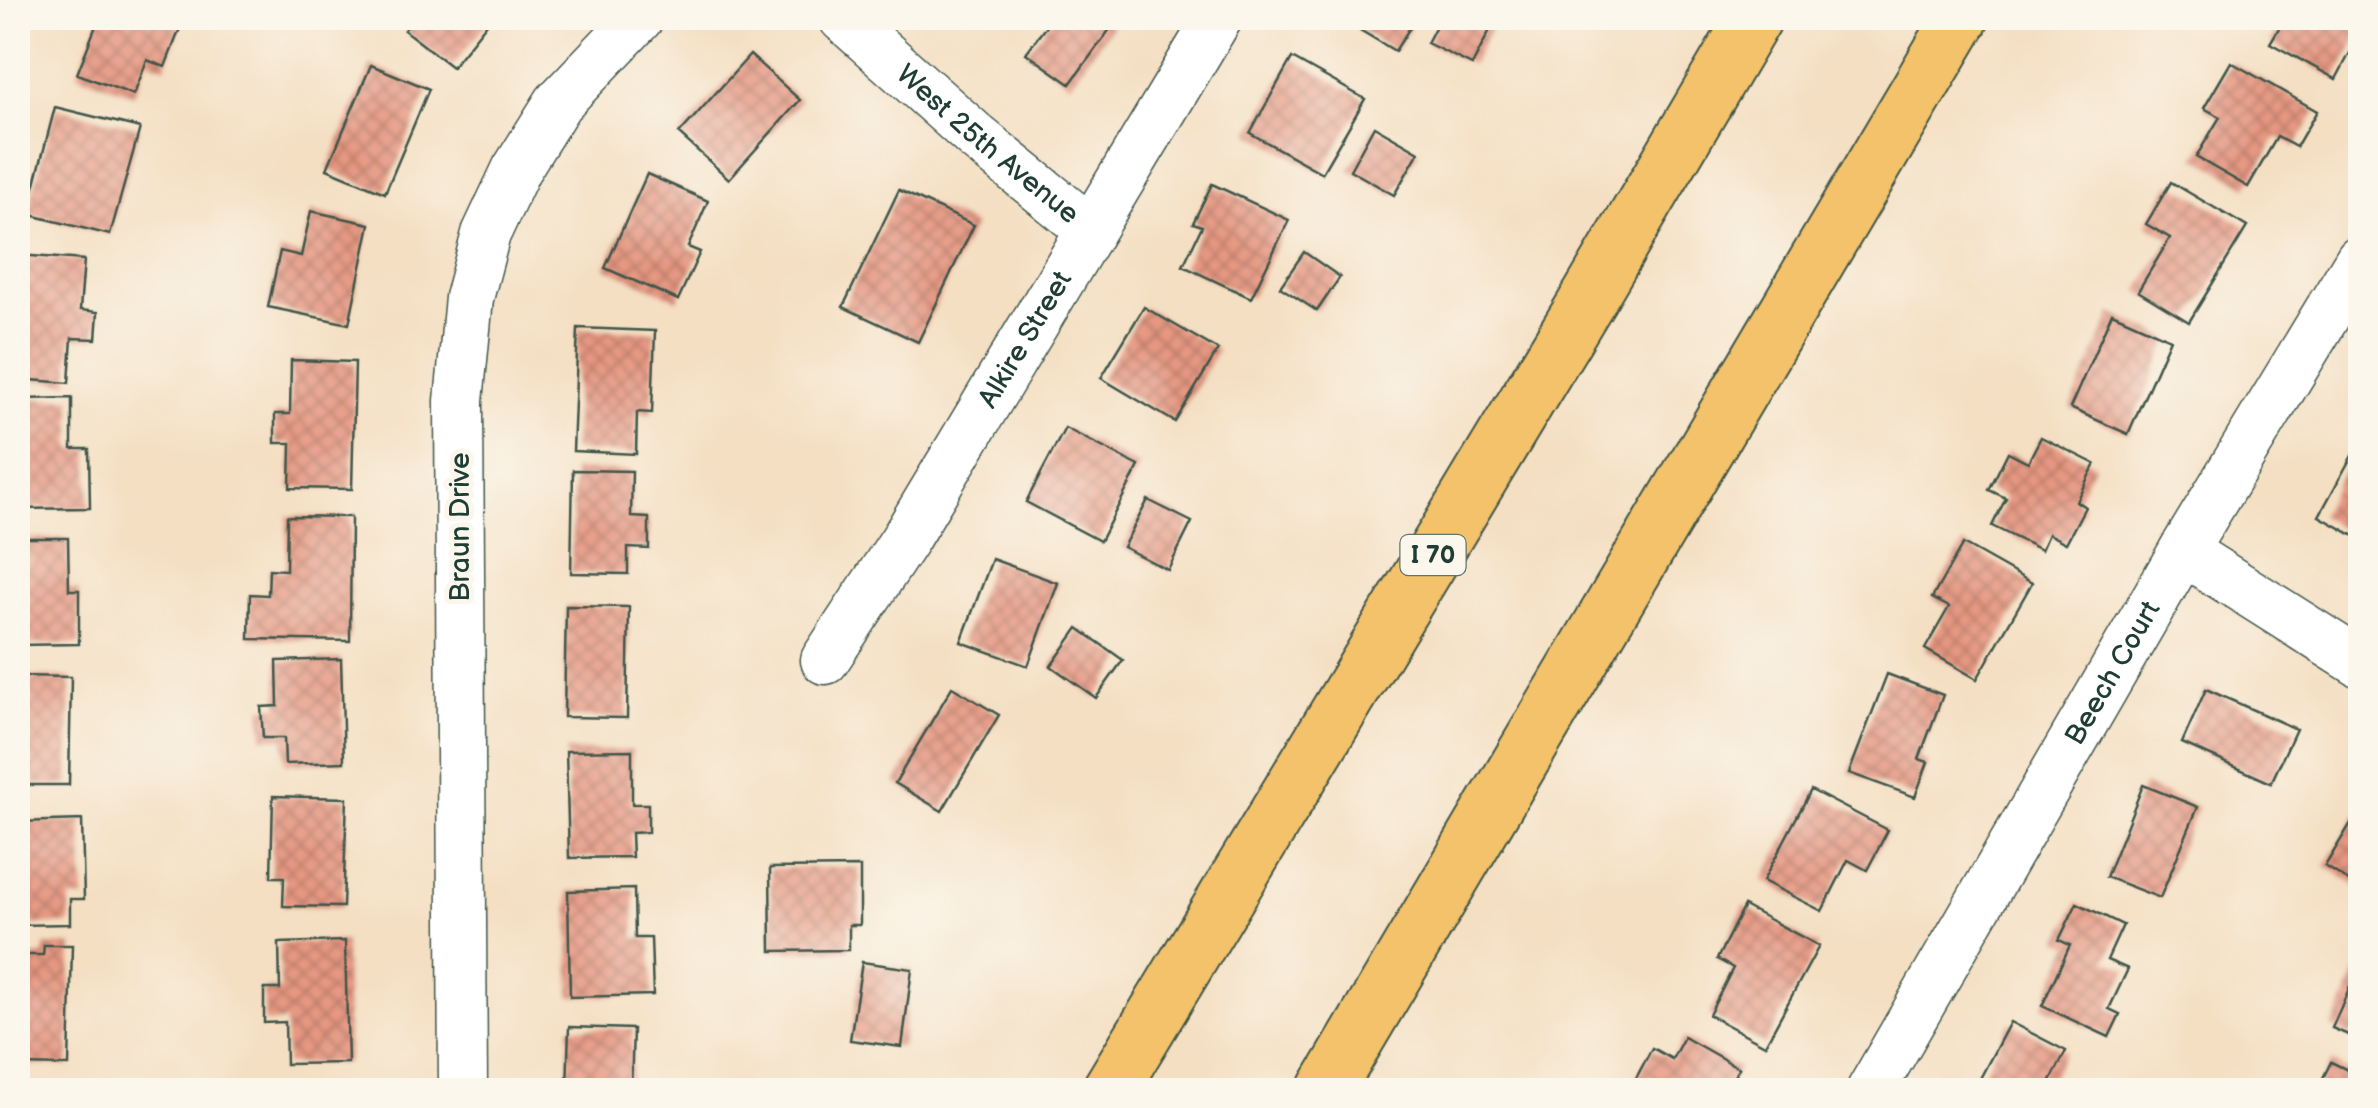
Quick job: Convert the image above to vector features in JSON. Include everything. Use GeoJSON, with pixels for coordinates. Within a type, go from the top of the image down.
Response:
{"type":"FeatureCollection","features":[{"type":"Feature","properties":{"kind":"highway","name":"I 70"},"geometry":{"type":"LineString","coordinates":[[1110,1090],[1754,18]]}},
{"type":"Feature","properties":{"kind":"highway"},"geometry":{"type":"LineString","coordinates":[[1326,1090],[1962,18]]}},
{"type":"Feature","properties":{"kind":"street","name":"Braun Drive"},"geometry":{"type":"LineString","coordinates":[[463,1090],[459,401],[469,298],[486,234],[516,170],[558,103],[639,18]]}},
{"type":"Feature","properties":{"kind":"street","name":"West 25th Avenue"},"geometry":{"type":"LineString","coordinates":[[843,18],[976,136],[1088,228]]}},
{"type":"Feature","properties":{"kind":"street","name":"Alkire Street"},"geometry":{"type":"LineString","coordinates":[[825,660],[904,538],[1218,18]]}},
{"type":"Feature","properties":{"kind":"street","name":"Beech Court"},"geometry":{"type":"LineString","coordinates":[[1871,1090],[2183,552],[2360,259]]}},
{"type":"Feature","properties":{"kind":"street"},"geometry":{"type":"LineString","coordinates":[[2183,552],[2360,663]]}},
{"type":"Feature","properties":{"kind":"building"},"geometry":{"type":"Polygon","coordinates":[[[99,18],[184,18],[165,67],[147,60],[134,95],[77,74],[99,18]]]}},
{"type":"Feature","properties":{"kind":"building"},"geometry":{"type":"Polygon","coordinates":[[[415,18],[491,18],[452,67],[404,30],[415,18]]]}},
{"type":"Feature","properties":{"kind":"building"},"geometry":{"type":"Polygon","coordinates":[[[1052,18],[1118,18],[1070,84],[1026,53],[1052,18]]]}},
{"type":"Feature","properties":{"kind":"building"},"geometry":{"type":"Polygon","coordinates":[[[1340,18],[1416,18],[1395,51],[1340,18]]]}},
{"type":"Feature","properties":{"kind":"building"},"geometry":{"type":"Polygon","coordinates":[[[1440,18],[1485,18],[1494,22],[1472,65],[1427,43],[1440,18]]]}},
{"type":"Feature","properties":{"kind":"building"},"geometry":{"type":"Polygon","coordinates":[[[2285,18],[2360,18],[2360,34],[2336,79],[2270,43],[2285,18]]]}},
{"type":"Feature","properties":{"kind":"building"},"geometry":{"type":"Polygon","coordinates":[[[750,55],[800,100],[729,179],[679,134],[750,55]]]}},
{"type":"Feature","properties":{"kind":"building"},"geometry":{"type":"Polygon","coordinates":[[[1292,58],[1365,99],[1322,173],[1250,133],[1292,58]]]}},
{"type":"Feature","properties":{"kind":"building"},"geometry":{"type":"Polygon","coordinates":[[[2231,62],[2317,111],[2296,147],[2277,137],[2248,187],[2196,157],[2220,117],[2204,108],[2231,62]]]}},
{"type":"Feature","properties":{"kind":"building"},"geometry":{"type":"Polygon","coordinates":[[[371,65],[429,89],[385,193],[327,169],[371,65]]]}},
{"type":"Feature","properties":{"kind":"building"},"geometry":{"type":"Polygon","coordinates":[[[55,107],[140,128],[110,235],[27,214],[55,107]]]}},
{"type":"Feature","properties":{"kind":"building"},"geometry":{"type":"Polygon","coordinates":[[[1374,126],[1419,152],[1394,195],[1350,170],[1374,126]]]}},
{"type":"Feature","properties":{"kind":"building"},"geometry":{"type":"Polygon","coordinates":[[[647,174],[708,201],[688,247],[700,252],[678,300],[605,268],[647,174]]]}},
{"type":"Feature","properties":{"kind":"building"},"geometry":{"type":"Polygon","coordinates":[[[2171,182],[2247,227],[2189,322],[2138,291],[2170,238],[2146,224],[2171,182]]]}},
{"type":"Feature","properties":{"kind":"building"},"geometry":{"type":"Polygon","coordinates":[[[1212,184],[1289,220],[1251,298],[1183,266],[1202,226],[1193,223],[1212,184]]]}},
{"type":"Feature","properties":{"kind":"building"},"geometry":{"type":"Polygon","coordinates":[[[899,190],[974,225],[918,342],[843,307],[899,190]]]}},
{"type":"Feature","properties":{"kind":"building"},"geometry":{"type":"Polygon","coordinates":[[[311,211],[370,224],[349,324],[268,307],[280,251],[301,256],[311,211]]]}},
{"type":"Feature","properties":{"kind":"building"},"geometry":{"type":"Polygon","coordinates":[[[1304,252],[1340,277],[1317,311],[1280,287],[1304,252]]]}},
{"type":"Feature","properties":{"kind":"building"},"geometry":{"type":"Polygon","coordinates":[[[18,255],[84,260],[80,310],[98,312],[96,339],[72,338],[69,383],[18,379],[18,255]]]}},
{"type":"Feature","properties":{"kind":"building"},"geometry":{"type":"Polygon","coordinates":[[[1144,307],[1218,350],[1175,422],[1101,378],[1144,307]]]}},
{"type":"Feature","properties":{"kind":"building"},"geometry":{"type":"Polygon","coordinates":[[[2112,313],[2170,339],[2128,434],[2070,408],[2112,313]]]}},
{"type":"Feature","properties":{"kind":"building"},"geometry":{"type":"Polygon","coordinates":[[[578,328],[655,331],[652,413],[637,412],[636,454],[573,451],[578,328]]]}},
{"type":"Feature","properties":{"kind":"building"},"geometry":{"type":"Polygon","coordinates":[[[291,360],[355,362],[352,489],[290,488],[291,443],[275,443],[275,414],[290,414],[291,360]]]}},
{"type":"Feature","properties":{"kind":"building"},"geometry":{"type":"Polygon","coordinates":[[[72,398],[72,449],[89,449],[90,508],[18,509],[18,399],[72,398]]]}},
{"type":"Feature","properties":{"kind":"building"},"geometry":{"type":"Polygon","coordinates":[[[1065,428],[1139,466],[1100,541],[1026,502],[1065,428]]]}},
{"type":"Feature","properties":{"kind":"building"},"geometry":{"type":"Polygon","coordinates":[[[2041,437],[2095,464],[2076,501],[2085,507],[2066,543],[2048,534],[2041,550],[1992,526],[2006,498],[1989,490],[2008,452],[2028,462],[2041,437]]]}},
{"type":"Feature","properties":{"kind":"building"},"geometry":{"type":"Polygon","coordinates":[[[2360,441],[2360,539],[2319,516],[2360,441]]]}},
{"type":"Feature","properties":{"kind":"building"},"geometry":{"type":"Polygon","coordinates":[[[573,470],[632,471],[631,517],[649,518],[649,549],[628,548],[628,574],[571,573],[573,470]]]}},
{"type":"Feature","properties":{"kind":"building"},"geometry":{"type":"Polygon","coordinates":[[[1148,500],[1192,522],[1168,570],[1123,547],[1148,500]]]}},
{"type":"Feature","properties":{"kind":"building"},"geometry":{"type":"Polygon","coordinates":[[[287,516],[351,517],[350,641],[249,639],[250,594],[268,595],[269,569],[286,570],[287,516]]]}},
{"type":"Feature","properties":{"kind":"building"},"geometry":{"type":"Polygon","coordinates":[[[18,538],[68,538],[69,590],[79,590],[79,644],[18,645],[18,538]]]}},
{"type":"Feature","properties":{"kind":"building"},"geometry":{"type":"Polygon","coordinates":[[[1963,544],[2032,583],[1977,679],[1925,649],[1949,607],[1932,598],[1963,544]]]}},
{"type":"Feature","properties":{"kind":"building"},"geometry":{"type":"Polygon","coordinates":[[[992,559],[1058,583],[1028,666],[961,642],[992,559]]]}},
{"type":"Feature","properties":{"kind":"building"},"geometry":{"type":"Polygon","coordinates":[[[566,606],[629,607],[627,718],[564,717],[566,606]]]}},
{"type":"Feature","properties":{"kind":"building"},"geometry":{"type":"Polygon","coordinates":[[[1078,628],[1123,660],[1096,698],[1051,666],[1078,628]]]}},
{"type":"Feature","properties":{"kind":"building"},"geometry":{"type":"Polygon","coordinates":[[[341,659],[344,762],[285,764],[284,738],[263,738],[261,707],[278,706],[277,661],[341,659]]]}},
{"type":"Feature","properties":{"kind":"building"},"geometry":{"type":"Polygon","coordinates":[[[1887,674],[1943,695],[1919,759],[1928,762],[1915,797],[1849,773],[1887,674]]]}},
{"type":"Feature","properties":{"kind":"building"},"geometry":{"type":"Polygon","coordinates":[[[18,676],[71,677],[69,785],[18,785],[18,676]]]}},
{"type":"Feature","properties":{"kind":"building"},"geometry":{"type":"Polygon","coordinates":[[[952,687],[999,715],[942,811],[895,783],[952,687]]]}},
{"type":"Feature","properties":{"kind":"building"},"geometry":{"type":"Polygon","coordinates":[[[2206,689],[2296,729],[2271,783],[2182,743],[2206,689]]]}},
{"type":"Feature","properties":{"kind":"building"},"geometry":{"type":"Polygon","coordinates":[[[632,750],[632,804],[648,804],[648,832],[631,833],[632,857],[569,858],[566,751],[632,750]]]}},
{"type":"Feature","properties":{"kind":"building"},"geometry":{"type":"Polygon","coordinates":[[[2143,785],[2198,807],[2160,898],[2106,877],[2143,785]]]}},
{"type":"Feature","properties":{"kind":"building"},"geometry":{"type":"Polygon","coordinates":[[[1811,790],[1888,830],[1867,870],[1848,860],[1822,911],[1763,881],[1811,790]]]}},
{"type":"Feature","properties":{"kind":"building"},"geometry":{"type":"Polygon","coordinates":[[[273,796],[347,798],[343,907],[283,906],[284,877],[271,877],[273,796]]]}},
{"type":"Feature","properties":{"kind":"building"},"geometry":{"type":"Polygon","coordinates":[[[2360,808],[2360,888],[2325,866],[2360,808]]]}},
{"type":"Feature","properties":{"kind":"building"},"geometry":{"type":"Polygon","coordinates":[[[82,820],[84,899],[70,899],[70,924],[18,925],[18,822],[82,820]]]}},
{"type":"Feature","properties":{"kind":"building"},"geometry":{"type":"Polygon","coordinates":[[[860,867],[860,925],[849,925],[849,950],[771,951],[770,868],[860,867]]]}},
{"type":"Feature","properties":{"kind":"building"},"geometry":{"type":"Polygon","coordinates":[[[634,889],[635,938],[651,938],[653,995],[570,997],[568,891],[634,889]]]}},
{"type":"Feature","properties":{"kind":"building"},"geometry":{"type":"Polygon","coordinates":[[[2077,903],[2123,925],[2107,960],[2128,969],[2109,1009],[2120,1014],[2109,1037],[2042,1006],[2070,945],[2059,940],[2077,903]]]}},
{"type":"Feature","properties":{"kind":"building"},"geometry":{"type":"Polygon","coordinates":[[[1744,906],[1819,946],[1765,1045],[1709,1015],[1733,968],[1717,959],[1744,906]]]}},
{"type":"Feature","properties":{"kind":"building"},"geometry":{"type":"Polygon","coordinates":[[[345,941],[348,1063],[286,1064],[285,1022],[264,1023],[264,989],[280,989],[279,943],[345,941]]]}},
{"type":"Feature","properties":{"kind":"building"},"geometry":{"type":"Polygon","coordinates":[[[44,945],[72,945],[69,1066],[18,1065],[18,955],[43,955],[44,945]]]}},
{"type":"Feature","properties":{"kind":"building"},"geometry":{"type":"Polygon","coordinates":[[[862,962],[912,969],[902,1047],[850,1040],[862,962]]]}},
{"type":"Feature","properties":{"kind":"building"},"geometry":{"type":"Polygon","coordinates":[[[2360,963],[2360,1040],[2332,1028],[2360,963]]]}},
{"type":"Feature","properties":{"kind":"building"},"geometry":{"type":"Polygon","coordinates":[[[2010,1022],[2066,1051],[2046,1090],[1974,1090],[2010,1022]]]}},
{"type":"Feature","properties":{"kind":"building"},"geometry":{"type":"Polygon","coordinates":[[[569,1027],[633,1029],[631,1090],[567,1090],[569,1027]]]}},
{"type":"Feature","properties":{"kind":"building"},"geometry":{"type":"Polygon","coordinates":[[[1684,1037],[1739,1068],[1726,1090],[1650,1090],[1634,1082],[1652,1048],[1672,1059],[1684,1037]]]}},
{"type":"Feature","properties":{"kind":"building"},"geometry":{"type":"Polygon","coordinates":[[[2331,1062],[2360,1076],[2360,1090],[2317,1090],[2331,1062]]]}}]}
